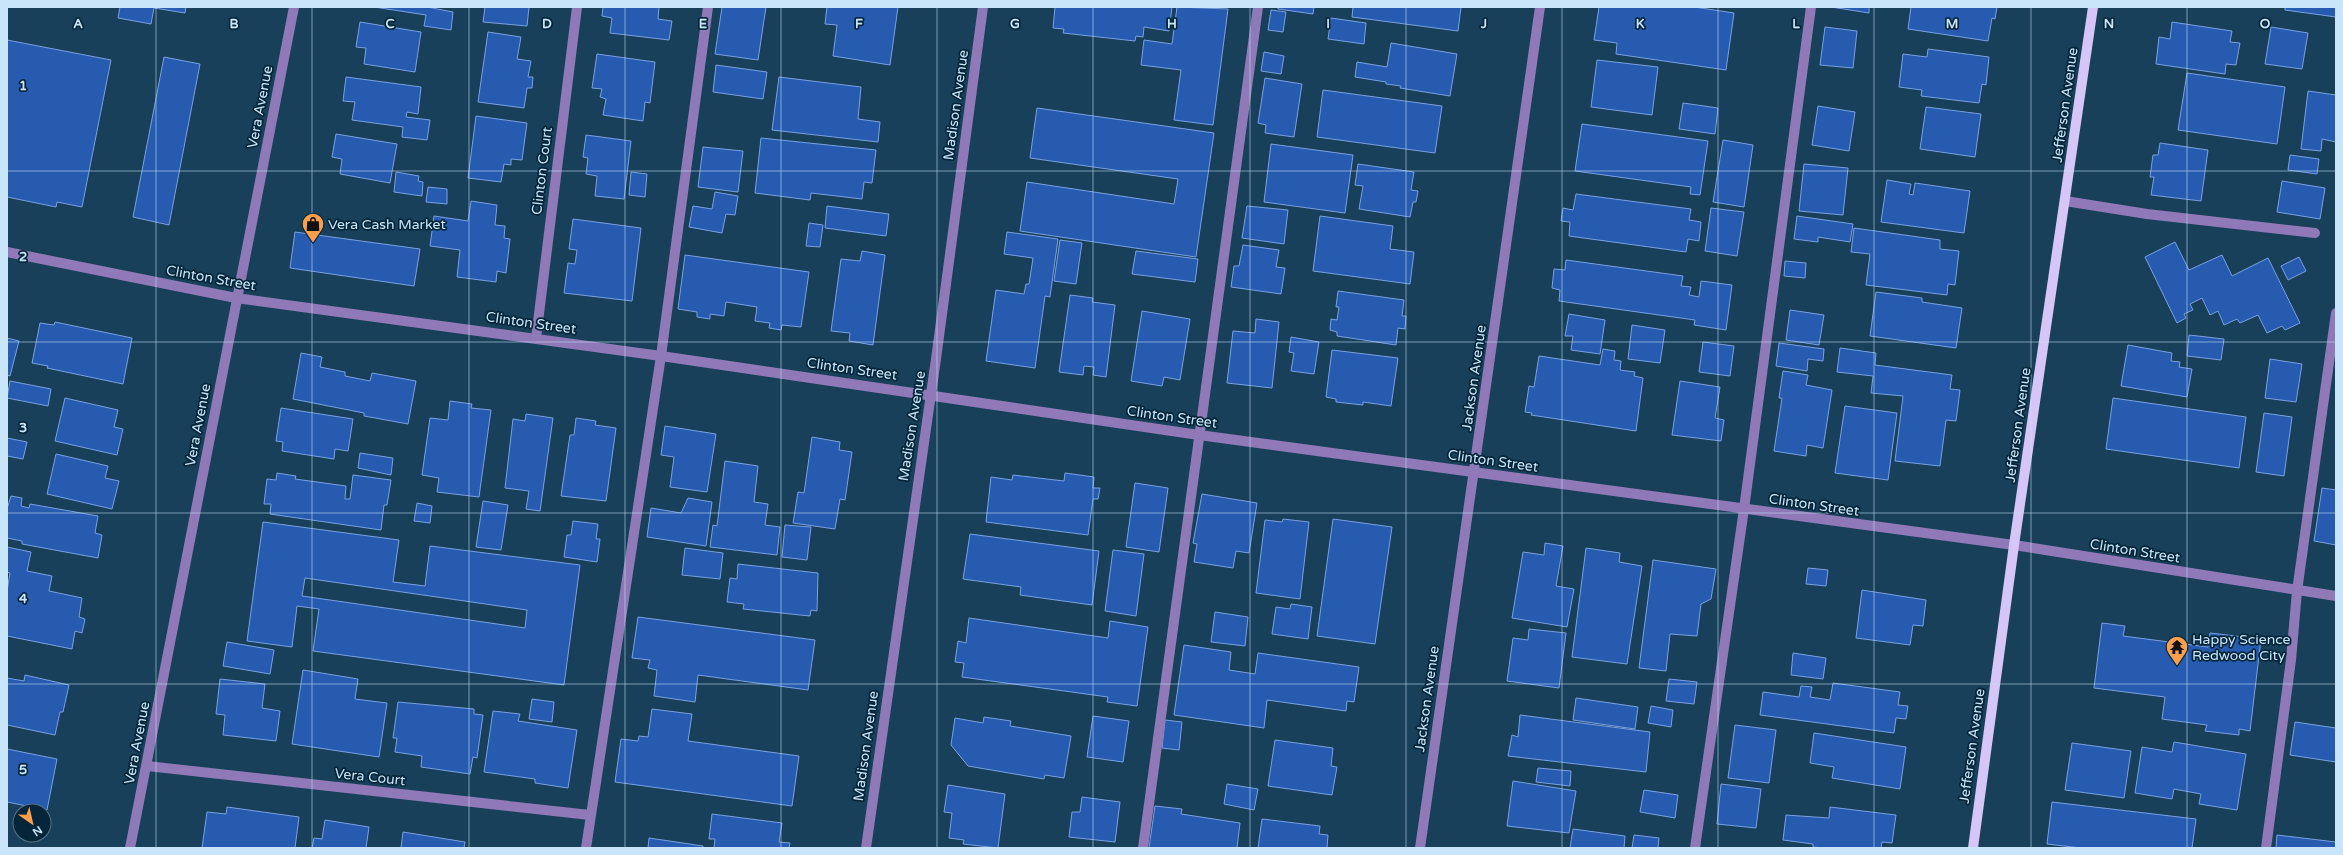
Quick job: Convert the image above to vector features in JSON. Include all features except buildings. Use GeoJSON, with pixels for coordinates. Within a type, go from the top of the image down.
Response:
{"type":"FeatureCollection","features":[{"type":"Feature","properties":{"kind":"main road","name":"Jefferson Avenue"},"geometry":{"type":"LineString","coordinates":[[1973,848],[2014,546],[2093,7]]}},
{"type":"Feature","properties":{"kind":"street","name":"Vera Avenue"},"geometry":{"type":"LineString","coordinates":[[130,848],[236,298],[294,7]]}},
{"type":"Feature","properties":{"kind":"street","name":"Clinton Court"},"geometry":{"type":"LineString","coordinates":[[536,338],[577,7]]}},
{"type":"Feature","properties":{"kind":"street"},"geometry":{"type":"LineString","coordinates":[[586,848],[661,356],[708,7]]}},
{"type":"Feature","properties":{"kind":"street","name":"Madison Avenue"},"geometry":{"type":"LineString","coordinates":[[866,848],[983,7]]}},
{"type":"Feature","properties":{"kind":"street"},"geometry":{"type":"LineString","coordinates":[[1142,848],[1258,7]]}},
{"type":"Feature","properties":{"kind":"street","name":"Jackson Avenue"},"geometry":{"type":"LineString","coordinates":[[1420,848],[1475,472],[1540,7]]}},
{"type":"Feature","properties":{"kind":"street"},"geometry":{"type":"LineString","coordinates":[[1695,848],[1744,509],[1811,7]]}},
{"type":"Feature","properties":{"kind":"street"},"geometry":{"type":"LineString","coordinates":[[2065,201],[2147,214],[2315,233]]}},
{"type":"Feature","properties":{"kind":"street","name":"Clinton Street"},"geometry":{"type":"LineString","coordinates":[[7,252],[236,298],[536,338],[1200,435],[2014,546],[2336,596]]}},
{"type":"Feature","properties":{"kind":"street"},"geometry":{"type":"LineString","coordinates":[[2266,848],[2291,660],[2297,591],[2336,313]]}},
{"type":"Feature","properties":{"kind":"street","name":"Vera Court"},"geometry":{"type":"LineString","coordinates":[[147,766],[590,815]]}},
{"type":"Feature","properties":{"kind":"place","name":"Vera Cash Market"},"geometry":{"type":"Point","coordinates":[313,244]}},
{"type":"Feature","properties":{"kind":"place","name":"Happy Science Redwood City"},"geometry":{"type":"Point","coordinates":[2177,666]}}]}
